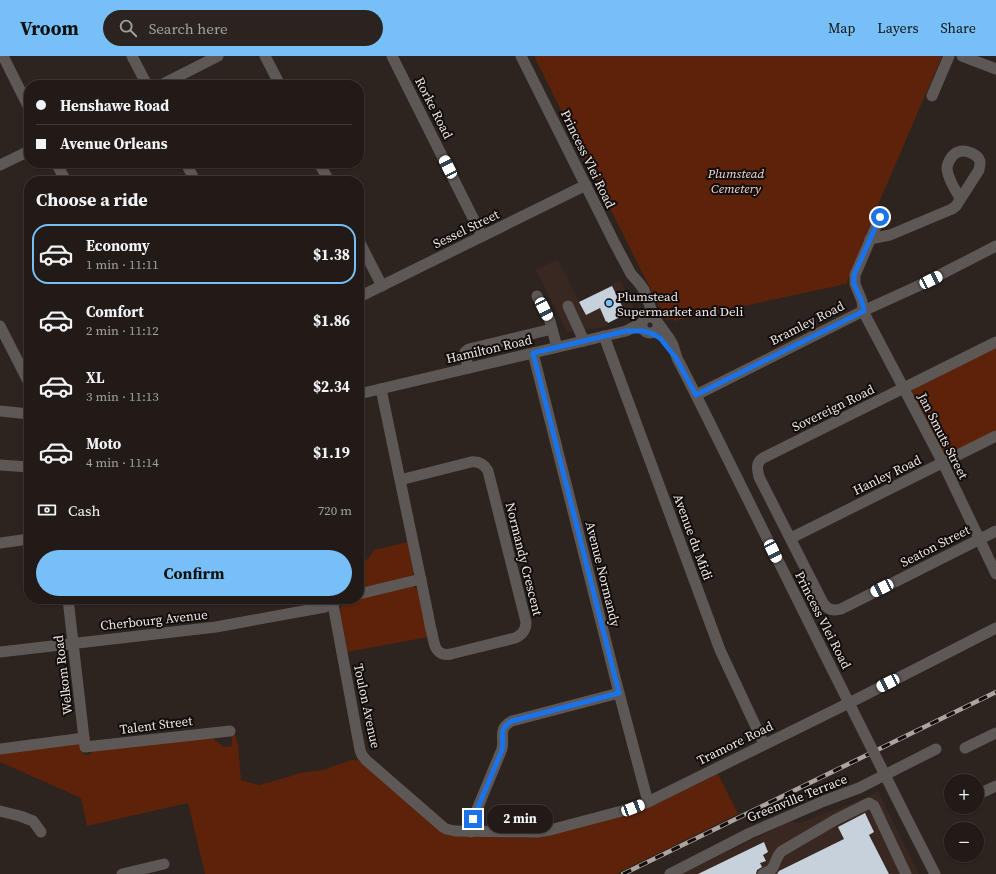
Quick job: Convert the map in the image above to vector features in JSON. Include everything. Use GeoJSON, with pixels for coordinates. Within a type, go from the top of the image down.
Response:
{"type":"FeatureCollection","features":[{"type":"Feature","properties":{"kind":"street"},"geometry":{"type":"LineString","coordinates":[[3,56],[24,98]]}},
{"type":"Feature","properties":{"kind":"street"},"geometry":{"type":"LineString","coordinates":[[132,56],[144,80]]}},
{"type":"Feature","properties":{"kind":"street"},"geometry":{"type":"LineString","coordinates":[[171,80],[218,56]]}},
{"type":"Feature","properties":{"kind":"street"},"geometry":{"type":"LineString","coordinates":[[265,56],[277,80]]}},
{"type":"Feature","properties":{"kind":"street","name":"Rorke Road"},"geometry":{"type":"LineString","coordinates":[[392,56],[482,236]]}},
{"type":"Feature","properties":{"kind":"street","name":"Princess Vlei Road"},"geometry":{"type":"LineString","coordinates":[[521,56],[614,242],[631,274],[647,295],[649,325],[676,358],[696,395],[935,874]]}},
{"type":"Feature","properties":{"kind":"street"},"geometry":{"type":"LineString","coordinates":[[932,96],[949,56]]}},
{"type":"Feature","properties":{"kind":"street"},"geometry":{"type":"LineString","coordinates":[[962,56],[996,69]]}},
{"type":"Feature","properties":{"kind":"street"},"geometry":{"type":"LineString","coordinates":[[0,166],[24,154]]}},
{"type":"Feature","properties":{"kind":"street","name":"Sessel Street"},"geometry":{"type":"LineString","coordinates":[[364,295],[586,186]]}},
{"type":"Feature","properties":{"kind":"street"},"geometry":{"type":"LineString","coordinates":[[870,239],[890,235],[952,210],[960,198]]}},
{"type":"Feature","properties":{"kind":"street","name":"Jan Smuts Street"},"geometry":{"type":"LineString","coordinates":[[880,217],[854,275],[854,284],[862,302],[864,311],[943,463],[996,574]]}},
{"type":"Feature","properties":{"kind":"street","name":"Bramley Road"},"geometry":{"type":"LineString","coordinates":[[696,395],[996,246]]}},
{"type":"Feature","properties":{"kind":"street"},"geometry":{"type":"LineString","coordinates":[[364,251],[382,286]]}},
{"type":"Feature","properties":{"kind":"street"},"geometry":{"type":"LineString","coordinates":[[537,296],[550,321],[556,347]]}},
{"type":"Feature","properties":{"kind":"street"},"geometry":{"type":"LineString","coordinates":[[568,306],[584,341]]}},
{"type":"Feature","properties":{"kind":"street","name":"Hamilton Road"},"geometry":{"type":"LineString","coordinates":[[364,393],[649,325]]}},
{"type":"Feature","properties":{"kind":"street"},"geometry":{"type":"LineString","coordinates":[[0,326],[24,373]]}},
{"type":"Feature","properties":{"kind":"street"},"geometry":{"type":"LineString","coordinates":[[468,368],[465,352],[469,349],[552,329]]}},
{"type":"Feature","properties":{"kind":"street","name":"Avenue du Midi"},"geometry":{"type":"LineString","coordinates":[[604,336],[720,650],[764,744]]}},
{"type":"Feature","properties":{"kind":"street","name":"Sovereign Road"},"geometry":{"type":"LineString","coordinates":[[791,538],[760,477],[758,471],[759,460],[996,342]]}},
{"type":"Feature","properties":{"kind":"street","name":"Avenue Normandy"},"geometry":{"type":"LineString","coordinates":[[533,353],[648,802]]}},
{"type":"Feature","properties":{"kind":"street","name":"Normandy Crescent"},"geometry":{"type":"LineString","coordinates":[[381,389],[420,579],[434,643],[437,650],[440,653],[447,655],[519,636],[524,632],[526,622],[486,468],[480,463],[471,462],[400,480]]}},
{"type":"Feature","properties":{"kind":"street"},"geometry":{"type":"LineString","coordinates":[[0,411],[24,413]]}},
{"type":"Feature","properties":{"kind":"street","name":"Hanley Road"},"geometry":{"type":"LineString","coordinates":[[791,538],[996,436]]}},
{"type":"Feature","properties":{"kind":"street"},"geometry":{"type":"LineString","coordinates":[[0,465],[24,467]]}},
{"type":"Feature","properties":{"kind":"street","name":"Seaton Street"},"geometry":{"type":"LineString","coordinates":[[791,538],[826,608],[836,610],[841,609],[996,531]]}},
{"type":"Feature","properties":{"kind":"street"},"geometry":{"type":"LineString","coordinates":[[0,543],[24,541]]}},
{"type":"Feature","properties":{"kind":"street"},"geometry":{"type":"LineString","coordinates":[[364,593],[420,579]]}},
{"type":"Feature","properties":{"kind":"street","name":"Welkom Road"},"geometry":{"type":"LineString","coordinates":[[69,604],[84,743]]}},
{"type":"Feature","properties":{"kind":"street","name":"Cherbourg Avenue"},"geometry":{"type":"LineString","coordinates":[[0,652],[216,627],[325,607],[329,604]]}},
{"type":"Feature","properties":{"kind":"street","name":"Toulon Avenue"},"geometry":{"type":"LineString","coordinates":[[336,604],[362,755],[443,827],[450,830],[471,832]]}},
{"type":"Feature","properties":{"kind":"street","name":"Tramore Road"},"geometry":{"type":"LineString","coordinates":[[471,832],[531,832],[550,830],[633,808],[648,802],[996,628]]}},
{"type":"Feature","properties":{"kind":"street"},"geometry":{"type":"LineString","coordinates":[[471,832],[473,819],[502,750],[502,734],[504,727],[507,724],[512,721],[619,693]]}},
{"type":"Feature","properties":{"kind":"street","name":"Talent Street"},"geometry":{"type":"LineString","coordinates":[[0,749],[230,731]]}},
{"type":"Feature","properties":{"kind":"street"},"geometry":{"type":"LineString","coordinates":[[965,748],[996,733]]}},
{"type":"Feature","properties":{"kind":"street","name":"Greenville Terrace"},"geometry":{"type":"LineString","coordinates":[[673,873],[750,832],[859,788],[936,749]]}},
{"type":"Feature","properties":{"kind":"street"},"geometry":{"type":"LineString","coordinates":[[984,792],[996,786]]}},
{"type":"Feature","properties":{"kind":"street"},"geometry":{"type":"LineString","coordinates":[[763,874],[772,868],[778,855],[782,851],[834,820],[869,803],[874,806],[906,874]]}},
{"type":"Feature","properties":{"kind":"street"},"geometry":{"type":"LineString","coordinates":[[0,811],[20,816],[33,822],[41,832]]}},
{"type":"Feature","properties":{"kind":"street"},"geometry":{"type":"LineString","coordinates":[[122,874],[164,864]]}},
{"type":"Feature","properties":{"kind":"shaded area"},"geometry":{"type":"Polygon","coordinates":[[[558,259],[579,302],[620,280],[635,311],[608,323],[609,326],[567,332],[536,270],[558,259]]]}},
{"type":"Feature","properties":{"kind":"shaded area"},"geometry":{"type":"Polygon","coordinates":[[[878,791],[919,874],[682,874],[789,822],[801,823],[857,802],[878,791]]]}},
{"type":"Feature","properties":{"kind":"green space","name":"Plumstead Cemetery"},"geometry":{"type":"Polygon","coordinates":[[[534,56],[942,56],[875,212],[846,284],[674,321],[673,319],[666,320],[534,56]]]}},
{"type":"Feature","properties":{"kind":"green space"},"geometry":{"type":"Polygon","coordinates":[[[996,347],[996,431],[950,454],[944,454],[912,393],[913,389],[996,347]]]}},
{"type":"Feature","properties":{"kind":"green space"},"geometry":{"type":"Polygon","coordinates":[[[408,542],[414,572],[411,577],[364,589],[364,560],[368,559],[374,550],[408,542]]]}},
{"type":"Feature","properties":{"kind":"green space"},"geometry":{"type":"Polygon","coordinates":[[[413,586],[418,590],[428,637],[347,652],[340,613],[341,607],[343,604],[364,604],[364,597],[413,586]]]}},
{"type":"Feature","properties":{"kind":"green space"},"geometry":{"type":"Polygon","coordinates":[[[234,732],[238,744],[241,780],[259,785],[299,773],[323,770],[351,760],[358,760],[443,834],[447,835],[526,838],[535,837],[652,806],[718,774],[738,814],[616,874],[205,874],[188,803],[87,826],[81,798],[0,762],[0,752],[78,743],[82,747],[83,755],[89,755],[94,750],[212,737],[223,747],[232,746],[232,733],[234,732]]]}},
{"type":"Feature","properties":{"kind":"building","name":"Plumstead Supermarket and Deli"},"geometry":{"type":"Polygon","coordinates":[[[612,286],[624,310],[622,316],[608,323],[607,321],[606,322],[600,308],[586,315],[579,302],[612,286]]]}},
{"type":"Feature","properties":{"kind":"building"},"geometry":{"type":"Polygon","coordinates":[[[865,813],[874,832],[869,835],[889,874],[777,874],[779,871],[844,839],[838,827],[865,813]]]}},
{"type":"Feature","properties":{"kind":"building"},"geometry":{"type":"Polygon","coordinates":[[[764,842],[768,852],[763,855],[766,861],[760,863],[762,867],[757,870],[756,874],[698,874],[764,842]]]}},
{"type":"Feature","properties":{"kind":"railway"},"geometry":{"type":"LineString","coordinates":[[623,874],[996,692]]}},
{"type":"Feature","properties":{"kind":"place","name":"Plumstead Supermarket and Deli"},"geometry":{"type":"Point","coordinates":[609,303]}},
{"type":"Feature","properties":{"kind":"route"},"geometry":{"type":"LineString","coordinates":[[473,819],[502,750],[502,730],[507,724],[512,721],[619,693],[533,353],[626,331],[645,331],[657,335],[668,346],[696,395],[864,311],[862,302],[854,284],[854,275],[880,217]]}}]}
